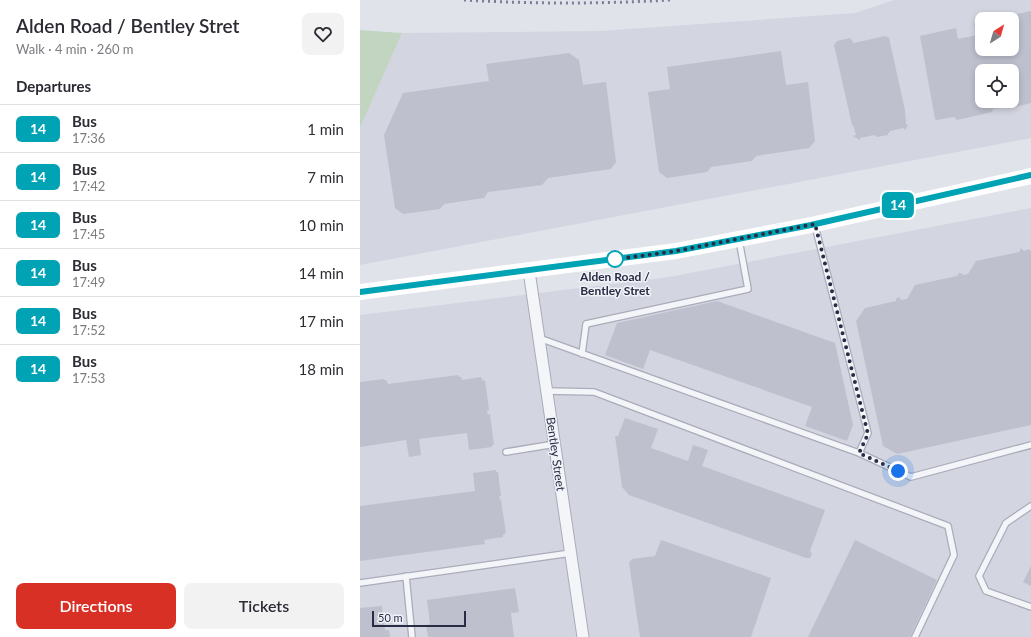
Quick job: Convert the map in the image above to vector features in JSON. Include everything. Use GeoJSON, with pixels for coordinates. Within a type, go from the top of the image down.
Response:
{"type":"FeatureCollection","features":[{"type":"Feature","properties":{"kind":"main road"},"geometry":{"type":"LineString","coordinates":[[360,292],[676,251],[815,224],[1031,176]]}},
{"type":"Feature","properties":{"kind":"street","name":"Bentley Street"},"geometry":{"type":"LineString","coordinates":[[529,271],[583,637]]}},
{"type":"Feature","properties":{"kind":"lane"},"geometry":{"type":"LineString","coordinates":[[815,224],[868,434],[859,453]]}},
{"type":"Feature","properties":{"kind":"lane"},"geometry":{"type":"LineString","coordinates":[[582,354],[586,324],[748,289],[739,239]]}},
{"type":"Feature","properties":{"kind":"lane"},"geometry":{"type":"LineString","coordinates":[[539,338],[859,453],[911,477],[1031,445]]}},
{"type":"Feature","properties":{"kind":"lane"},"geometry":{"type":"LineString","coordinates":[[547,392],[594,392],[948,526],[954,555],[915,637]]}},
{"type":"Feature","properties":{"kind":"lane"},"geometry":{"type":"LineString","coordinates":[[506,452],[555,444]]}},
{"type":"Feature","properties":{"kind":"lane"},"geometry":{"type":"LineString","coordinates":[[1031,506],[1006,523],[979,576],[986,591],[1031,607]]}},
{"type":"Feature","properties":{"kind":"lane"},"geometry":{"type":"LineString","coordinates":[[360,583],[570,553]]}},
{"type":"Feature","properties":{"kind":"lane"},"geometry":{"type":"LineString","coordinates":[[406,576],[412,637]]}},
{"type":"Feature","properties":{"kind":"shaded area"},"geometry":{"type":"Polygon","coordinates":[[[894,0],[1031,0],[1031,138],[360,265],[360,128],[402,33],[601,31],[855,13],[894,0]]]}},
{"type":"Feature","properties":{"kind":"shaded area"},"geometry":{"type":"Polygon","coordinates":[[[1031,208],[1031,637],[360,637],[360,315],[669,277],[1031,208]]]}},
{"type":"Feature","properties":{"kind":"green space"},"geometry":{"type":"Polygon","coordinates":[[[360,30],[402,33],[360,128],[360,30]]]}},
{"type":"Feature","properties":{"kind":"building"},"geometry":{"type":"Polygon","coordinates":[[[1031,11],[1031,103],[1019,106],[1019,64],[975,64],[975,108],[998,108],[993,109],[992,112],[957,120],[954,117],[937,120],[935,119],[920,36],[956,28],[958,39],[975,35],[975,56],[1019,56],[1019,14],[1031,11]]]}},
{"type":"Feature","properties":{"kind":"building"},"geometry":{"type":"Polygon","coordinates":[[[885,36],[889,38],[905,110],[906,124],[908,125],[905,130],[903,128],[890,131],[888,135],[877,137],[874,135],[860,138],[860,140],[853,136],[856,135],[852,125],[834,45],[837,41],[850,38],[854,43],[885,36]]]}},
{"type":"Feature","properties":{"kind":"building"},"geometry":{"type":"Polygon","coordinates":[[[781,51],[786,85],[808,82],[815,141],[809,148],[756,156],[752,161],[711,167],[707,172],[667,178],[659,172],[648,92],[670,89],[667,67],[781,51]]]}},
{"type":"Feature","properties":{"kind":"building"},"geometry":{"type":"Polygon","coordinates":[[[569,53],[579,60],[583,85],[606,82],[616,162],[611,169],[548,178],[542,185],[488,192],[484,198],[444,204],[440,209],[403,214],[395,208],[384,135],[403,93],[489,81],[486,64],[569,53]]]}},
{"type":"Feature","properties":{"kind":"building"},"geometry":{"type":"Polygon","coordinates":[[[1021,248],[1024,251],[1029,249],[1031,251],[1031,425],[897,454],[883,446],[856,321],[865,308],[896,301],[899,297],[901,300],[907,299],[915,285],[957,276],[959,273],[963,275],[968,274],[976,261],[1019,252],[1021,248]]]}},
{"type":"Feature","properties":{"kind":"building"},"geometry":{"type":"Polygon","coordinates":[[[717,301],[835,343],[853,425],[847,441],[805,426],[812,407],[650,350],[643,369],[605,355],[617,323],[717,301]]]}},
{"type":"Feature","properties":{"kind":"building"},"geometry":{"type":"Polygon","coordinates":[[[458,375],[462,378],[462,380],[481,377],[483,381],[485,380],[489,410],[487,411],[488,415],[490,414],[494,445],[492,445],[492,447],[469,450],[467,433],[419,439],[421,455],[409,457],[406,440],[360,447],[360,382],[384,379],[388,384],[458,375]]]}},
{"type":"Feature","properties":{"kind":"building"},"geometry":{"type":"Polygon","coordinates":[[[625,418],[658,429],[651,448],[688,461],[693,445],[708,450],[702,466],[825,510],[810,551],[812,554],[810,558],[806,558],[629,495],[622,487],[615,436],[618,436],[625,418]]]}},
{"type":"Feature","properties":{"kind":"building"},"geometry":{"type":"Polygon","coordinates":[[[496,470],[496,472],[498,472],[501,496],[499,496],[501,500],[506,533],[503,537],[484,540],[485,544],[360,561],[360,506],[475,491],[473,473],[496,470]]]}},
{"type":"Feature","properties":{"kind":"building"},"geometry":{"type":"Polygon","coordinates":[[[661,540],[771,578],[751,637],[640,637],[629,563],[632,559],[655,556],[661,540]]]}},
{"type":"Feature","properties":{"kind":"building"},"geometry":{"type":"Polygon","coordinates":[[[855,540],[937,580],[910,637],[808,637],[855,540]]]}},
{"type":"Feature","properties":{"kind":"building"},"geometry":{"type":"Polygon","coordinates":[[[1031,566],[1031,586],[1023,582],[1031,566]]]}},
{"type":"Feature","properties":{"kind":"building"},"geometry":{"type":"Polygon","coordinates":[[[515,588],[519,612],[511,613],[514,637],[428,637],[426,625],[430,624],[427,600],[515,588]]]}},
{"type":"Feature","properties":{"kind":"building"},"geometry":{"type":"Polygon","coordinates":[[[382,606],[385,630],[389,630],[390,637],[360,637],[360,608],[382,606]]]}},
{"type":"Feature","properties":{"kind":"railway"},"geometry":{"type":"LineString","coordinates":[[464,0],[567,3],[670,0]]}},
{"type":"Feature","properties":{"kind":"bus line","name":"14"},"geometry":{"type":"LineString","coordinates":[[360,292],[676,251],[811,225],[1031,175]]}},
{"type":"Feature","properties":{"kind":"place","name":"Alden Road / Bentley Stret"},"geometry":{"type":"Point","coordinates":[615,259]}},
{"type":"Feature","properties":{"kind":"route"},"geometry":{"type":"LineString","coordinates":[[615,259],[611,260],[676,251],[815,224],[868,434],[859,453],[898,471]]}}]}
